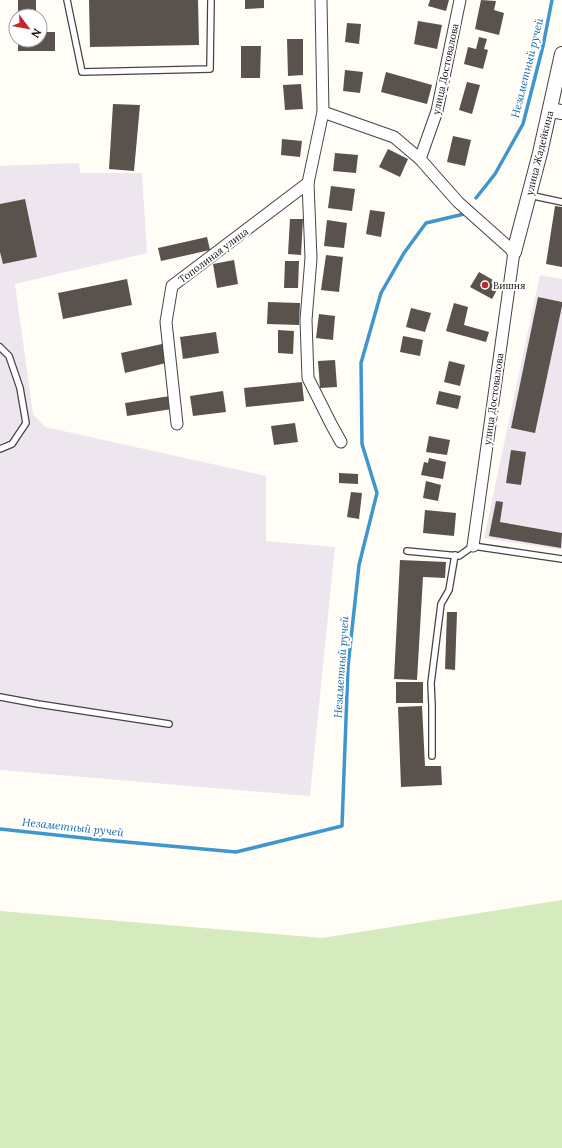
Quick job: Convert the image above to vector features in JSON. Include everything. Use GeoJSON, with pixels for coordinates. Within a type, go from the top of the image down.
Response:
{"type":"FeatureCollection","features":[{"type":"Feature","properties":{"kind":"street"},"geometry":{"type":"LineString","coordinates":[[320,0],[323,112],[308,183],[311,258],[306,320],[308,378],[341,442]]}},
{"type":"Feature","properties":{"kind":"street","name":"улица Достовалова"},"geometry":{"type":"LineString","coordinates":[[420,159],[437,111],[460,0]]}},
{"type":"Feature","properties":{"kind":"street","name":"улица Жадейкина"},"geometry":{"type":"LineString","coordinates":[[514,252],[529,195],[556,111],[562,54]]}},
{"type":"Feature","properties":{"kind":"street"},"geometry":{"type":"LineString","coordinates":[[323,112],[394,137],[420,159],[458,202],[514,252]]}},
{"type":"Feature","properties":{"kind":"street","name":"Тополиная улица"},"geometry":{"type":"LineString","coordinates":[[177,424],[166,322],[172,286],[308,183]]}},
{"type":"Feature","properties":{"kind":"street","name":"улица Достовалова"},"geometry":{"type":"LineString","coordinates":[[473,546],[514,252]]}},
{"type":"Feature","properties":{"kind":"lane"},"geometry":{"type":"LineString","coordinates":[[67,0],[82,72],[210,69],[210,0]]}},
{"type":"Feature","properties":{"kind":"lane"},"geometry":{"type":"LineString","coordinates":[[529,195],[562,202]]}},
{"type":"Feature","properties":{"kind":"lane"},"geometry":{"type":"LineString","coordinates":[[0,347],[9,356],[16,375],[20,388],[26,423],[12,444],[0,449]]}},
{"type":"Feature","properties":{"kind":"lane"},"geometry":{"type":"LineString","coordinates":[[407,551],[459,556],[473,546],[562,559]]}},
{"type":"Feature","properties":{"kind":"lane"},"geometry":{"type":"LineString","coordinates":[[432,756],[431,683],[441,604],[449,590],[455,555]]}},
{"type":"Feature","properties":{"kind":"lane"},"geometry":{"type":"LineString","coordinates":[[0,697],[169,724]]}},
{"type":"Feature","properties":{"kind":"shaded area"},"geometry":{"type":"Polygon","coordinates":[[[79,163],[80,173],[142,173],[147,253],[15,284],[33,414],[45,427],[266,476],[266,541],[335,547],[310,796],[0,770],[0,166],[79,163]]]}},
{"type":"Feature","properties":{"kind":"shaded area"},"geometry":{"type":"Polygon","coordinates":[[[540,275],[562,279],[562,550],[484,538],[540,275]]]}},
{"type":"Feature","properties":{"kind":"green space"},"geometry":{"type":"Polygon","coordinates":[[[562,900],[562,1148],[0,1148],[0,911],[322,938],[562,900]]]}},
{"type":"Feature","properties":{"kind":"building"},"geometry":{"type":"Polygon","coordinates":[[[18,0],[36,0],[36,8],[18,8],[18,0]]]}},
{"type":"Feature","properties":{"kind":"building"},"geometry":{"type":"Polygon","coordinates":[[[89,0],[198,0],[199,45],[90,47],[89,0]]]}},
{"type":"Feature","properties":{"kind":"building"},"geometry":{"type":"Polygon","coordinates":[[[245,0],[264,0],[264,8],[245,9],[245,0]]]}},
{"type":"Feature","properties":{"kind":"building"},"geometry":{"type":"Polygon","coordinates":[[[430,0],[449,0],[446,11],[428,6],[430,0]]]}},
{"type":"Feature","properties":{"kind":"building"},"geometry":{"type":"Polygon","coordinates":[[[481,0],[496,1],[494,10],[504,13],[499,35],[475,29],[481,0]]]}},
{"type":"Feature","properties":{"kind":"building"},"geometry":{"type":"Polygon","coordinates":[[[418,21],[442,25],[437,49],[414,44],[418,21]]]}},
{"type":"Feature","properties":{"kind":"building"},"geometry":{"type":"Polygon","coordinates":[[[347,23],[361,24],[359,44],[345,42],[347,23]]]}},
{"type":"Feature","properties":{"kind":"building"},"geometry":{"type":"Polygon","coordinates":[[[48,32],[55,32],[55,51],[18,51],[18,48],[48,48],[48,32]]]}},
{"type":"Feature","properties":{"kind":"building"},"geometry":{"type":"Polygon","coordinates":[[[479,37],[487,39],[484,49],[488,50],[483,69],[464,64],[468,47],[476,49],[479,37]]]}},
{"type":"Feature","properties":{"kind":"building"},"geometry":{"type":"Polygon","coordinates":[[[287,39],[303,39],[303,75],[288,76],[287,39]]]}},
{"type":"Feature","properties":{"kind":"building"},"geometry":{"type":"Polygon","coordinates":[[[241,46],[261,46],[260,78],[241,78],[241,46]]]}},
{"type":"Feature","properties":{"kind":"building"},"geometry":{"type":"Polygon","coordinates":[[[345,70],[363,72],[360,93],[343,91],[345,70]]]}},
{"type":"Feature","properties":{"kind":"building"},"geometry":{"type":"Polygon","coordinates":[[[386,72],[432,85],[427,104],[381,92],[386,72]]]}},
{"type":"Feature","properties":{"kind":"building"},"geometry":{"type":"Polygon","coordinates":[[[467,82],[480,85],[472,114],[459,110],[467,82]]]}},
{"type":"Feature","properties":{"kind":"building"},"geometry":{"type":"Polygon","coordinates":[[[301,84],[303,109],[285,110],[283,85],[301,84]]]}},
{"type":"Feature","properties":{"kind":"building"},"geometry":{"type":"Polygon","coordinates":[[[113,104],[140,105],[134,171],[109,169],[113,104]]]}},
{"type":"Feature","properties":{"kind":"building"},"geometry":{"type":"Polygon","coordinates":[[[453,136],[471,140],[465,166],[447,162],[453,136]]]}},
{"type":"Feature","properties":{"kind":"building"},"geometry":{"type":"Polygon","coordinates":[[[282,139],[302,141],[300,157],[281,155],[282,139]]]}},
{"type":"Feature","properties":{"kind":"building"},"geometry":{"type":"Polygon","coordinates":[[[388,149],[408,159],[400,177],[379,167],[388,149]]]}},
{"type":"Feature","properties":{"kind":"building"},"geometry":{"type":"Polygon","coordinates":[[[335,153],[358,155],[356,173],[333,171],[335,153]]]}},
{"type":"Feature","properties":{"kind":"building"},"geometry":{"type":"Polygon","coordinates":[[[331,186],[355,189],[352,211],[328,208],[331,186]]]}},
{"type":"Feature","properties":{"kind":"building"},"geometry":{"type":"Polygon","coordinates":[[[25,199],[37,257],[3,264],[0,252],[0,204],[25,199]]]}},
{"type":"Feature","properties":{"kind":"building"},"geometry":{"type":"Polygon","coordinates":[[[555,206],[562,207],[562,267],[546,264],[555,206]]]}},
{"type":"Feature","properties":{"kind":"building"},"geometry":{"type":"Polygon","coordinates":[[[370,210],[385,212],[381,237],[366,234],[370,210]]]}},
{"type":"Feature","properties":{"kind":"building"},"geometry":{"type":"Polygon","coordinates":[[[290,219],[303,219],[301,255],[288,254],[290,219]]]}},
{"type":"Feature","properties":{"kind":"building"},"geometry":{"type":"Polygon","coordinates":[[[327,220],[347,223],[344,248],[324,246],[327,220]]]}},
{"type":"Feature","properties":{"kind":"building"},"geometry":{"type":"Polygon","coordinates":[[[207,237],[210,250],[161,261],[158,248],[207,237]]]}},
{"type":"Feature","properties":{"kind":"building"},"geometry":{"type":"Polygon","coordinates":[[[326,255],[343,257],[339,292],[321,290],[326,255]]]}},
{"type":"Feature","properties":{"kind":"building"},"geometry":{"type":"Polygon","coordinates":[[[234,260],[238,284],[217,288],[213,264],[234,260]]]}},
{"type":"Feature","properties":{"kind":"building"},"geometry":{"type":"Polygon","coordinates":[[[285,261],[299,261],[298,288],[284,288],[285,261]]]}},
{"type":"Feature","properties":{"kind":"building","name":"Вишня"},"geometry":{"type":"Polygon","coordinates":[[[479,272],[500,284],[492,299],[470,287],[479,272]]]}},
{"type":"Feature","properties":{"kind":"building"},"geometry":{"type":"Polygon","coordinates":[[[127,279],[132,305],[63,319],[58,293],[127,279]]]}},
{"type":"Feature","properties":{"kind":"building"},"geometry":{"type":"Polygon","coordinates":[[[538,297],[562,302],[562,306],[535,433],[511,428],[538,297]]]}},
{"type":"Feature","properties":{"kind":"building"},"geometry":{"type":"Polygon","coordinates":[[[268,302],[300,303],[299,325],[267,324],[268,302]]]}},
{"type":"Feature","properties":{"kind":"building"},"geometry":{"type":"Polygon","coordinates":[[[454,303],[468,307],[464,325],[489,332],[486,342],[446,331],[454,303]]]}},
{"type":"Feature","properties":{"kind":"building"},"geometry":{"type":"Polygon","coordinates":[[[411,308],[431,313],[425,332],[406,327],[411,308]]]}},
{"type":"Feature","properties":{"kind":"building"},"geometry":{"type":"Polygon","coordinates":[[[319,314],[335,316],[333,340],[316,338],[319,314]]]}},
{"type":"Feature","properties":{"kind":"building"},"geometry":{"type":"Polygon","coordinates":[[[278,330],[294,331],[293,354],[278,353],[278,330]]]}},
{"type":"Feature","properties":{"kind":"building"},"geometry":{"type":"Polygon","coordinates":[[[216,332],[219,353],[183,359],[180,337],[216,332]]]}},
{"type":"Feature","properties":{"kind":"building"},"geometry":{"type":"Polygon","coordinates":[[[403,336],[423,340],[420,356],[400,352],[403,336]]]}},
{"type":"Feature","properties":{"kind":"building"},"geometry":{"type":"Polygon","coordinates":[[[162,344],[166,363],[125,373],[121,353],[162,344]]]}},
{"type":"Feature","properties":{"kind":"building"},"geometry":{"type":"Polygon","coordinates":[[[335,360],[337,387],[320,388],[318,361],[335,360]]]}},
{"type":"Feature","properties":{"kind":"building"},"geometry":{"type":"Polygon","coordinates":[[[449,361],[465,365],[460,386],[444,382],[449,361]]]}},
{"type":"Feature","properties":{"kind":"building"},"geometry":{"type":"Polygon","coordinates":[[[302,382],[304,401],[246,407],[244,388],[302,382]]]}},
{"type":"Feature","properties":{"kind":"building"},"geometry":{"type":"Polygon","coordinates":[[[223,391],[226,412],[193,416],[190,396],[223,391]]]}},
{"type":"Feature","properties":{"kind":"building"},"geometry":{"type":"Polygon","coordinates":[[[439,391],[461,396],[458,409],[436,404],[439,391]]]}},
{"type":"Feature","properties":{"kind":"building"},"geometry":{"type":"Polygon","coordinates":[[[170,396],[172,409],[127,416],[125,403],[170,396]]]}},
{"type":"Feature","properties":{"kind":"building"},"geometry":{"type":"Polygon","coordinates":[[[295,423],[298,442],[274,445],[271,426],[295,423]]]}},
{"type":"Feature","properties":{"kind":"building"},"geometry":{"type":"Polygon","coordinates":[[[429,436],[450,440],[447,455],[426,452],[429,436]]]}},
{"type":"Feature","properties":{"kind":"building"},"geometry":{"type":"Polygon","coordinates":[[[511,450],[526,452],[521,485],[506,483],[511,450]]]}},
{"type":"Feature","properties":{"kind":"building"},"geometry":{"type":"Polygon","coordinates":[[[429,458],[446,462],[443,479],[421,475],[424,462],[428,463],[429,458]]]}},
{"type":"Feature","properties":{"kind":"building"},"geometry":{"type":"Polygon","coordinates":[[[339,473],[358,474],[358,484],[339,483],[339,473]]]}},
{"type":"Feature","properties":{"kind":"building"},"geometry":{"type":"Polygon","coordinates":[[[426,481],[441,485],[438,501],[423,498],[426,481]]]}},
{"type":"Feature","properties":{"kind":"building"},"geometry":{"type":"Polygon","coordinates":[[[351,492],[362,493],[359,519],[347,517],[351,492]]]}},
{"type":"Feature","properties":{"kind":"building"},"geometry":{"type":"Polygon","coordinates":[[[496,501],[503,502],[500,522],[562,533],[561,548],[489,536],[496,501]]]}},
{"type":"Feature","properties":{"kind":"building"},"geometry":{"type":"Polygon","coordinates":[[[425,510],[456,513],[454,536],[423,533],[425,510]]]}},
{"type":"Feature","properties":{"kind":"building"},"geometry":{"type":"Polygon","coordinates":[[[400,560],[446,562],[445,578],[423,577],[417,680],[394,679],[400,560]]]}},
{"type":"Feature","properties":{"kind":"building"},"geometry":{"type":"Polygon","coordinates":[[[447,612],[457,612],[455,670],[445,669],[447,612]]]}},
{"type":"Feature","properties":{"kind":"building"},"geometry":{"type":"Polygon","coordinates":[[[396,682],[423,682],[423,703],[396,703],[396,682]]]}},
{"type":"Feature","properties":{"kind":"building"},"geometry":{"type":"Polygon","coordinates":[[[422,706],[425,766],[441,766],[442,785],[401,787],[398,707],[422,706]]]}},
{"type":"Feature","properties":{"kind":"waterway","name":"Незаметный ручей"},"geometry":{"type":"LineString","coordinates":[[476,198],[495,174],[523,124],[543,46],[552,0]]}},
{"type":"Feature","properties":{"kind":"waterway","name":"Незаметный ручей"},"geometry":{"type":"LineString","coordinates":[[0,829],[236,852],[342,826],[348,666],[359,565],[377,493],[362,444],[361,363],[381,293],[404,253],[426,223],[464,214]]}},
{"type":"Feature","properties":{"kind":"place","name":"Вишня"},"geometry":{"type":"Point","coordinates":[485,285]}}]}
